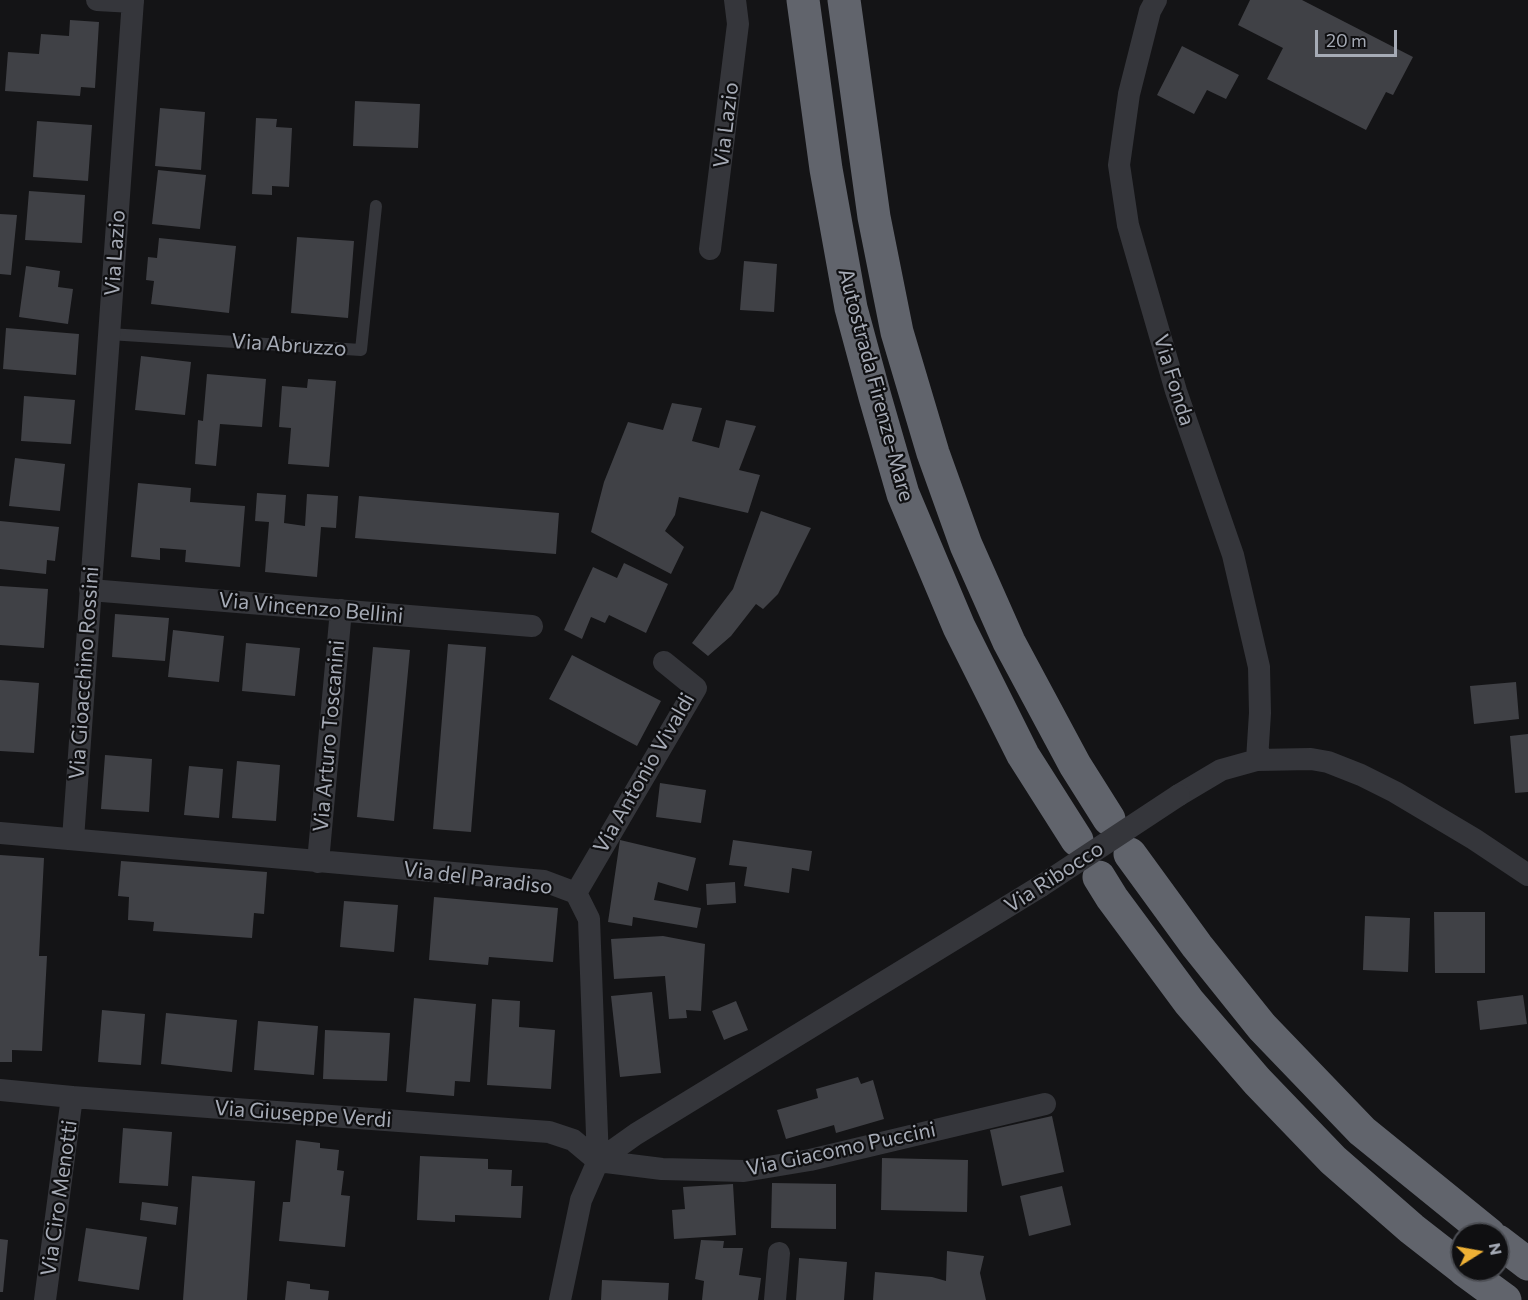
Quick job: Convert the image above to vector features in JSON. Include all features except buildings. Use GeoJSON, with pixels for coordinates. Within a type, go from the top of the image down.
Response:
{"type":"FeatureCollection","features":[{"type":"Feature","properties":{"kind":"highway","name":"Autostrada Firenze-Mare"},"geometry":{"type":"LineString","coordinates":[[803,0],[826,169],[851,308],[903,494],[964,638],[1023,755],[1077,840]]}},
{"type":"Feature","properties":{"kind":"highway","name":"Autostrada Firenze-Mare"},"geometry":{"type":"LineString","coordinates":[[844,0],[874,217],[897,332],[933,453],[966,545],[1009,642],[1075,765],[1108,819]]}},
{"type":"Feature","properties":{"kind":"highway"},"geometry":{"type":"LineString","coordinates":[[1130,854],[1197,946],[1262,1027],[1362,1131],[1474,1222]]}},
{"type":"Feature","properties":{"kind":"highway"},"geometry":{"type":"LineString","coordinates":[[1099,878],[1189,1002],[1257,1081],[1333,1160],[1450,1259]]}},
{"type":"Feature","properties":{"kind":"highway"},"geometry":{"type":"LineString","coordinates":[[1510,1250],[1528,1264]]}},
{"type":"Feature","properties":{"kind":"highway"},"geometry":{"type":"LineString","coordinates":[[1481,1282],[1505,1300]]}},
{"type":"Feature","properties":{"kind":"street"},"geometry":{"type":"LineString","coordinates":[[97,0],[133,1]]}},
{"type":"Feature","properties":{"kind":"street","name":"Via Lazio"},"geometry":{"type":"LineString","coordinates":[[710,249],[738,24],[735,0]]}},
{"type":"Feature","properties":{"kind":"street","name":"Via Fonda"},"geometry":{"type":"LineString","coordinates":[[1156,0],[1150,11],[1129,94],[1119,165],[1128,225],[1176,391],[1233,555],[1259,667],[1260,713],[1257,760]]}},
{"type":"Feature","properties":{"kind":"street","name":"Via Lazio"},"geometry":{"type":"LineString","coordinates":[[96,507],[133,1]]}},
{"type":"Feature","properties":{"kind":"street","name":"Via Gioacchino Rossini"},"geometry":{"type":"LineString","coordinates":[[73,839],[96,507]]}},
{"type":"Feature","properties":{"kind":"street","name":"Via Vincenzo Bellini"},"geometry":{"type":"LineString","coordinates":[[90,590],[532,626]]}},
{"type":"Feature","properties":{"kind":"street","name":"Via Arturo Toscanini"},"geometry":{"type":"LineString","coordinates":[[318,862],[341,610]]}},
{"type":"Feature","properties":{"kind":"street","name":"Via Antonio Vivaldi"},"geometry":{"type":"LineString","coordinates":[[576,893],[696,688],[664,662]]}},
{"type":"Feature","properties":{"kind":"street","name":"Via Ribocco"},"geometry":{"type":"LineString","coordinates":[[598,1161],[636,1134],[1041,886],[1221,770],[1257,760],[1311,759],[1328,762],[1395,792],[1528,875]]}},
{"type":"Feature","properties":{"kind":"street","name":"Via del Paradiso"},"geometry":{"type":"LineString","coordinates":[[0,833],[544,881],[576,893],[589,919],[598,1161],[581,1200],[560,1300]]}},
{"type":"Feature","properties":{"kind":"street","name":"Via Giuseppe Verdi"},"geometry":{"type":"LineString","coordinates":[[0,1090],[549,1132],[573,1140],[598,1161]]}},
{"type":"Feature","properties":{"kind":"street","name":"Via Ciro Menotti"},"geometry":{"type":"LineString","coordinates":[[45,1300],[72,1097]]}},
{"type":"Feature","properties":{"kind":"street","name":"Via Giacomo Puccini"},"geometry":{"type":"LineString","coordinates":[[598,1161],[662,1169],[744,1171],[810,1160],[1045,1104]]}},
{"type":"Feature","properties":{"kind":"street"},"geometry":{"type":"LineString","coordinates":[[775,1300],[779,1253]]}},
{"type":"Feature","properties":{"kind":"lane","name":"Via Abruzzo"},"geometry":{"type":"LineString","coordinates":[[109,334],[361,350],[376,206]]}}]}
